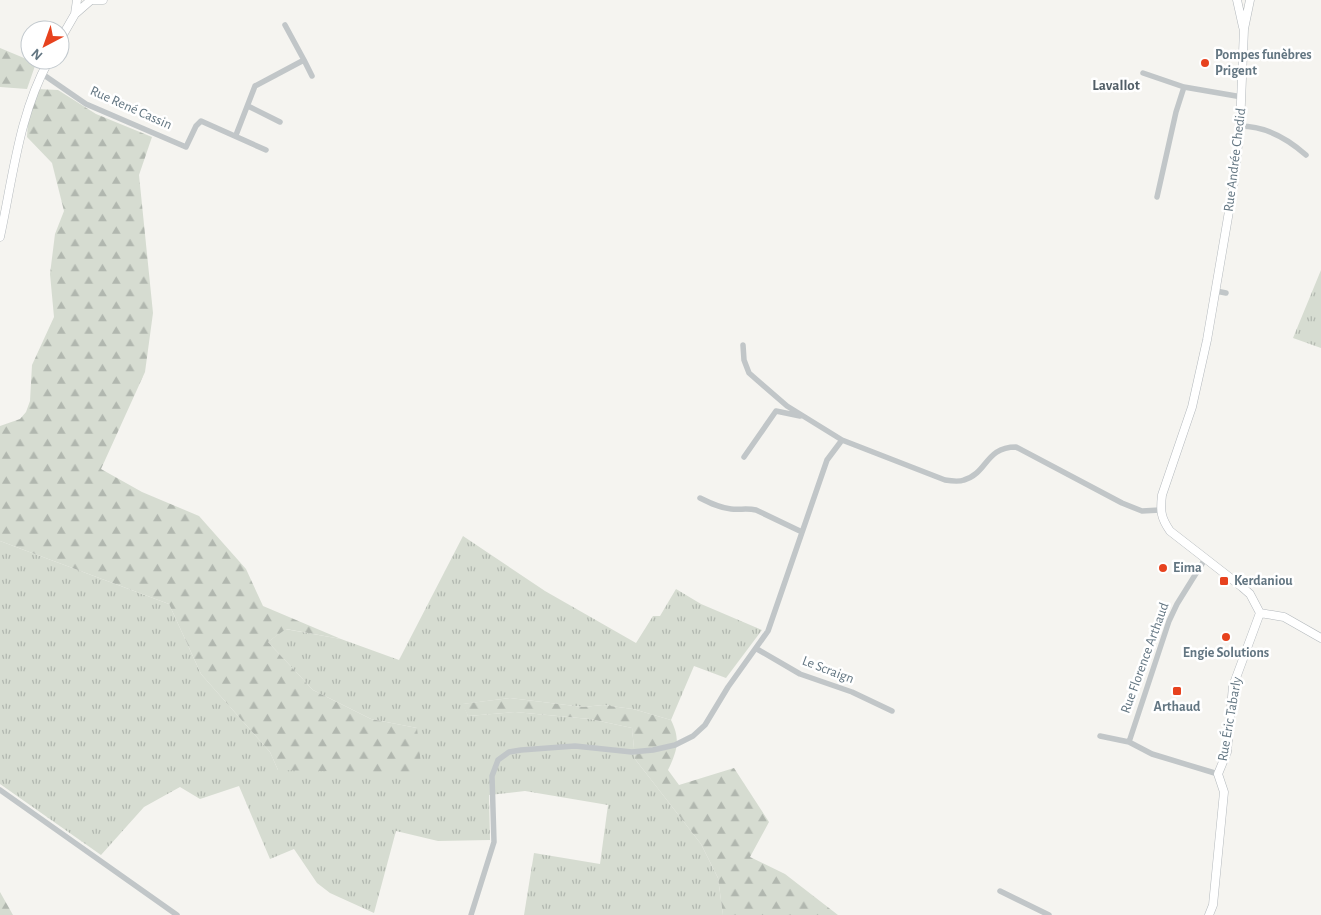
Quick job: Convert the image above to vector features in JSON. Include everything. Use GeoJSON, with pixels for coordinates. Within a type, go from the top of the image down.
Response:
{"type":"FeatureCollection","features":[{"type":"Feature","properties":{"kind":"street"},"geometry":{"type":"LineString","coordinates":[[75,14],[77,0]]}},
{"type":"Feature","properties":{"kind":"street"},"geometry":{"type":"LineString","coordinates":[[70,23],[75,14],[90,0],[103,0]]}},
{"type":"Feature","properties":{"kind":"street","name":"Rue Andrée Chedid"},"geometry":{"type":"LineString","coordinates":[[1237,0],[1244,29]]}},
{"type":"Feature","properties":{"kind":"street","name":"Rue Andrée Chedid"},"geometry":{"type":"LineString","coordinates":[[1160,510],[1162,495],[1200,377],[1216,291],[1234,182],[1242,97],[1244,29],[1250,0]]}},
{"type":"Feature","properties":{"kind":"street"},"geometry":{"type":"LineString","coordinates":[[285,25],[312,76]]}},
{"type":"Feature","properties":{"kind":"street"},"geometry":{"type":"LineString","coordinates":[[266,150],[236,136],[255,86],[304,60]]}},
{"type":"Feature","properties":{"kind":"street"},"geometry":{"type":"LineString","coordinates":[[0,237],[23,124],[43,70]]}},
{"type":"Feature","properties":{"kind":"street","name":"Rue René Cassin"},"geometry":{"type":"LineString","coordinates":[[41,73],[86,104],[186,148],[196,126],[201,122],[236,136]]}},
{"type":"Feature","properties":{"kind":"street"},"geometry":{"type":"LineString","coordinates":[[1143,73],[1184,87],[1242,97]]}},
{"type":"Feature","properties":{"kind":"street"},"geometry":{"type":"LineString","coordinates":[[1157,197],[1176,112],[1184,87]]}},
{"type":"Feature","properties":{"kind":"street"},"geometry":{"type":"LineString","coordinates":[[248,106],[280,122]]}},
{"type":"Feature","properties":{"kind":"street"},"geometry":{"type":"LineString","coordinates":[[1240,126],[1251,126],[1268,132],[1287,141],[1306,155]]}},
{"type":"Feature","properties":{"kind":"street"},"geometry":{"type":"LineString","coordinates":[[1216,291],[1226,293]]}},
{"type":"Feature","properties":{"kind":"street"},"geometry":{"type":"LineString","coordinates":[[743,345],[744,360],[749,373],[787,406],[842,440],[944,480],[963,481],[974,476],[995,452],[1004,447],[1016,447],[1122,503],[1142,511],[1160,510],[1162,518],[1170,531],[1250,594],[1260,613],[1284,617],[1321,638]]}},
{"type":"Feature","properties":{"kind":"street"},"geometry":{"type":"LineString","coordinates":[[744,456],[776,411],[805,417]]}},
{"type":"Feature","properties":{"kind":"street"},"geometry":{"type":"LineString","coordinates":[[472,915],[494,842],[492,776],[498,760],[509,752],[521,750],[575,746],[632,752],[675,745],[693,736],[705,725],[728,687],[757,649],[768,631],[827,460],[842,440]]}},
{"type":"Feature","properties":{"kind":"street"},"geometry":{"type":"LineString","coordinates":[[700,498],[712,504],[733,509],[748,508],[756,510],[802,532]]}},
{"type":"Feature","properties":{"kind":"street","name":"Rue Florence Arthaud"},"geometry":{"type":"LineString","coordinates":[[1129,742],[1169,621],[1177,604],[1205,559]]}},
{"type":"Feature","properties":{"kind":"street","name":"Rue Éric Tabarly"},"geometry":{"type":"LineString","coordinates":[[1209,915],[1216,880],[1224,792],[1218,774],[1227,752],[1233,686],[1260,613]]}},
{"type":"Feature","properties":{"kind":"street","name":"Le Scraign"},"geometry":{"type":"LineString","coordinates":[[757,649],[800,674],[852,692],[892,711]]}},
{"type":"Feature","properties":{"kind":"street"},"geometry":{"type":"LineString","coordinates":[[1100,736],[1129,742],[1152,754],[1218,774]]}},
{"type":"Feature","properties":{"kind":"street"},"geometry":{"type":"LineString","coordinates":[[0,790],[177,915]]}},
{"type":"Feature","properties":{"kind":"street"},"geometry":{"type":"LineString","coordinates":[[1000,892],[1049,915]]}},
{"type":"Feature","properties":{"kind":"green space"},"geometry":{"type":"Polygon","coordinates":[[[0,48],[20,56],[20,70],[34,70],[27,89],[0,87],[0,48]]]}},
{"type":"Feature","properties":{"kind":"green space"},"geometry":{"type":"Polygon","coordinates":[[[38,89],[58,90],[96,114],[152,137],[139,175],[153,313],[145,372],[101,469],[142,492],[199,516],[246,569],[263,606],[341,639],[286,629],[268,642],[313,690],[371,719],[417,728],[422,774],[278,770],[270,752],[201,674],[169,604],[0,541],[0,426],[20,419],[26,412],[30,401],[32,365],[54,317],[50,274],[55,234],[64,211],[52,163],[27,137],[28,121],[38,89]]]}},
{"type":"Feature","properties":{"kind":"green space"},"geometry":{"type":"Polygon","coordinates":[[[1321,270],[1321,348],[1293,338],[1321,270]]]}},
{"type":"Feature","properties":{"kind":"green space"},"geometry":{"type":"Polygon","coordinates":[[[463,536],[545,591],[636,643],[653,616],[660,616],[676,589],[701,604],[762,630],[726,678],[694,666],[671,720],[633,709],[603,705],[583,707],[510,698],[463,704],[468,716],[515,712],[590,719],[632,728],[635,759],[701,844],[718,878],[723,915],[524,915],[534,853],[600,864],[608,805],[525,791],[489,795],[490,840],[438,841],[396,831],[374,913],[330,893],[317,883],[294,849],[270,859],[239,786],[200,799],[180,787],[144,807],[101,855],[0,784],[0,541],[169,604],[201,674],[270,752],[278,770],[417,728],[371,719],[313,690],[268,642],[285,629],[341,639],[399,660],[463,536]]]}},
{"type":"Feature","properties":{"kind":"green space"},"geometry":{"type":"Polygon","coordinates":[[[510,698],[583,707],[603,705],[633,709],[671,720],[676,734],[677,745],[668,770],[679,785],[734,768],[769,822],[750,857],[785,874],[838,915],[723,915],[718,878],[701,844],[635,759],[632,728],[590,719],[515,712],[468,716],[462,704],[510,698]]]}},
{"type":"Feature","properties":{"kind":"green space"},"geometry":{"type":"Polygon","coordinates":[[[0,892],[13,915],[0,915],[0,892]]]}},
{"type":"Feature","properties":{"kind":"place","name":"Pompes funèbres Prigent"},"geometry":{"type":"Point","coordinates":[1205,63]}},
{"type":"Feature","properties":{"kind":"place","name":"Eima"},"geometry":{"type":"Point","coordinates":[1163,568]}},
{"type":"Feature","properties":{"kind":"place","name":"Kerdaniou"},"geometry":{"type":"Point","coordinates":[1224,581]}},
{"type":"Feature","properties":{"kind":"place","name":"Engie Solutions"},"geometry":{"type":"Point","coordinates":[1226,637]}},
{"type":"Feature","properties":{"kind":"place","name":"Arthaud"},"geometry":{"type":"Point","coordinates":[1177,691]}},
{"type":"Feature","properties":{"kind":"district","name":"Lavallot"},"geometry":{"type":"Point","coordinates":[1116,85]}}]}
